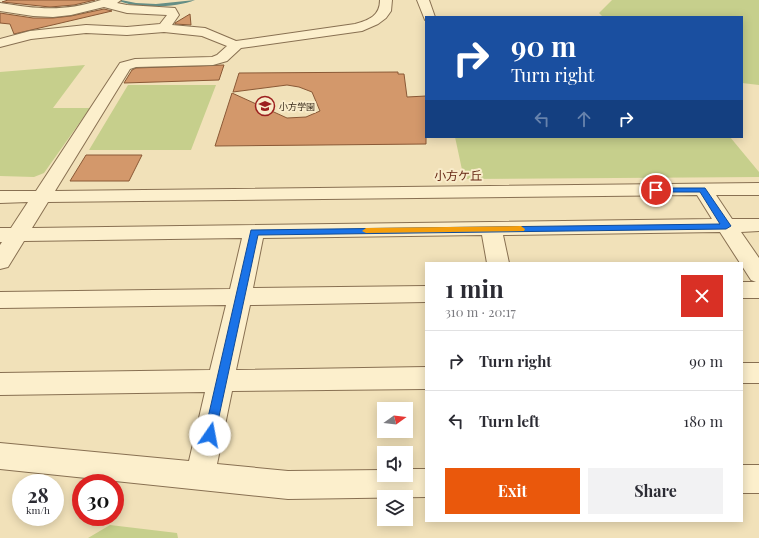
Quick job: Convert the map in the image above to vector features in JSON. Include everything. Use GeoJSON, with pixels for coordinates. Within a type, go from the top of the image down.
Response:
{"type":"FeatureCollection","features":[{"type":"Feature","properties":{"kind":"street"},"geometry":{"type":"LineString","coordinates":[[0,43],[30,34],[86,29],[127,31],[164,28],[205,32],[234,45],[357,28],[382,16],[386,9],[386,0]]}},
{"type":"Feature","properties":{"kind":"street"},"geometry":{"type":"LineString","coordinates":[[423,0],[429,16]]}},
{"type":"Feature","properties":{"kind":"street"},"geometry":{"type":"LineString","coordinates":[[0,8],[54,13],[108,2],[126,9],[171,11],[173,15],[164,28]]}},
{"type":"Feature","properties":{"kind":"street"},"geometry":{"type":"LineString","coordinates":[[0,262],[9,234],[42,196],[127,65],[135,63],[213,62],[222,58],[235,47],[234,45]]}},
{"type":"Feature","properties":{"kind":"street"},"geometry":{"type":"LineString","coordinates":[[0,197],[759,189]]}},
{"type":"Feature","properties":{"kind":"street"},"geometry":{"type":"LineString","coordinates":[[702,190],[759,275]]}},
{"type":"Feature","properties":{"kind":"street"},"geometry":{"type":"LineString","coordinates":[[9,234],[759,225]]}},
{"type":"Feature","properties":{"kind":"street"},"geometry":{"type":"LineString","coordinates":[[491,229],[498,262]]}},
{"type":"Feature","properties":{"kind":"street"},"geometry":{"type":"LineString","coordinates":[[200,476],[254,232]]}},
{"type":"Feature","properties":{"kind":"street"},"geometry":{"type":"LineString","coordinates":[[743,290],[759,290]]}},
{"type":"Feature","properties":{"kind":"street"},"geometry":{"type":"LineString","coordinates":[[0,300],[425,294]]}},
{"type":"Feature","properties":{"kind":"street"},"geometry":{"type":"LineString","coordinates":[[743,373],[759,373]]}},
{"type":"Feature","properties":{"kind":"street"},"geometry":{"type":"LineString","coordinates":[[0,384],[425,378]]}},
{"type":"Feature","properties":{"kind":"street"},"geometry":{"type":"LineString","coordinates":[[0,456],[288,485],[425,483]]}},
{"type":"Feature","properties":{"kind":"street"},"geometry":{"type":"LineString","coordinates":[[743,479],[759,479]]}},
{"type":"Feature","properties":{"kind":"green space"},"geometry":{"type":"Polygon","coordinates":[[[612,0],[759,0],[759,85],[743,83],[743,16],[602,16],[599,13],[612,0]]]}},
{"type":"Feature","properties":{"kind":"green space"},"geometry":{"type":"Polygon","coordinates":[[[85,65],[53,108],[90,108],[44,173],[34,177],[0,176],[0,72],[85,65]]]}},
{"type":"Feature","properties":{"kind":"green space"},"geometry":{"type":"Polygon","coordinates":[[[128,85],[216,85],[191,150],[89,150],[128,85]]]}},
{"type":"Feature","properties":{"kind":"green space"},"geometry":{"type":"Polygon","coordinates":[[[455,138],[731,138],[759,172],[759,177],[464,179],[455,138]]]}},
{"type":"Feature","properties":{"kind":"green space"},"geometry":{"type":"Polygon","coordinates":[[[108,526],[118,526],[177,533],[178,538],[88,538],[108,526]]]}},
{"type":"Feature","properties":{"kind":"building"},"geometry":{"type":"Polygon","coordinates":[[[8,0],[95,0],[74,5],[50,7],[2,2],[8,0]]]}},
{"type":"Feature","properties":{"kind":"building"},"geometry":{"type":"Polygon","coordinates":[[[104,9],[112,11],[14,34],[10,24],[0,23],[0,13],[33,18],[53,18],[104,9]]]}},
{"type":"Feature","properties":{"kind":"building"},"geometry":{"type":"Polygon","coordinates":[[[190,14],[191,25],[175,24],[175,23],[190,14]]]}},
{"type":"Feature","properties":{"kind":"building"},"geometry":{"type":"Polygon","coordinates":[[[224,65],[219,80],[124,83],[132,70],[136,68],[224,65]]]}},
{"type":"Feature","properties":{"kind":"building"},"geometry":{"type":"Polygon","coordinates":[[[398,72],[398,74],[404,74],[407,97],[425,96],[426,144],[215,146],[232,93],[287,118],[306,117],[320,111],[312,92],[299,87],[287,85],[233,92],[239,73],[398,72]]]}},
{"type":"Feature","properties":{"kind":"building"},"geometry":{"type":"Polygon","coordinates":[[[86,155],[142,155],[129,181],[70,181],[86,155]]]}},
{"type":"Feature","properties":{"kind":"waterway"},"geometry":{"type":"LineString","coordinates":[[118,0],[127,3],[146,5],[175,4],[194,0]]}},
{"type":"Feature","properties":{"kind":"slow traffic"},"geometry":{"type":"LineString","coordinates":[[366,231],[521,229]]}},
{"type":"Feature","properties":{"kind":"place","name":"小方学園"},"geometry":{"type":"Point","coordinates":[265,106]}},
{"type":"Feature","properties":{"kind":"district","name":"小方ケ丘"},"geometry":{"type":"Point","coordinates":[458,175]}},
{"type":"Feature","properties":{"kind":"route"},"geometry":{"type":"LineString","coordinates":[[210,435],[254,232],[726,226],[702,190],[656,190]]}}]}
